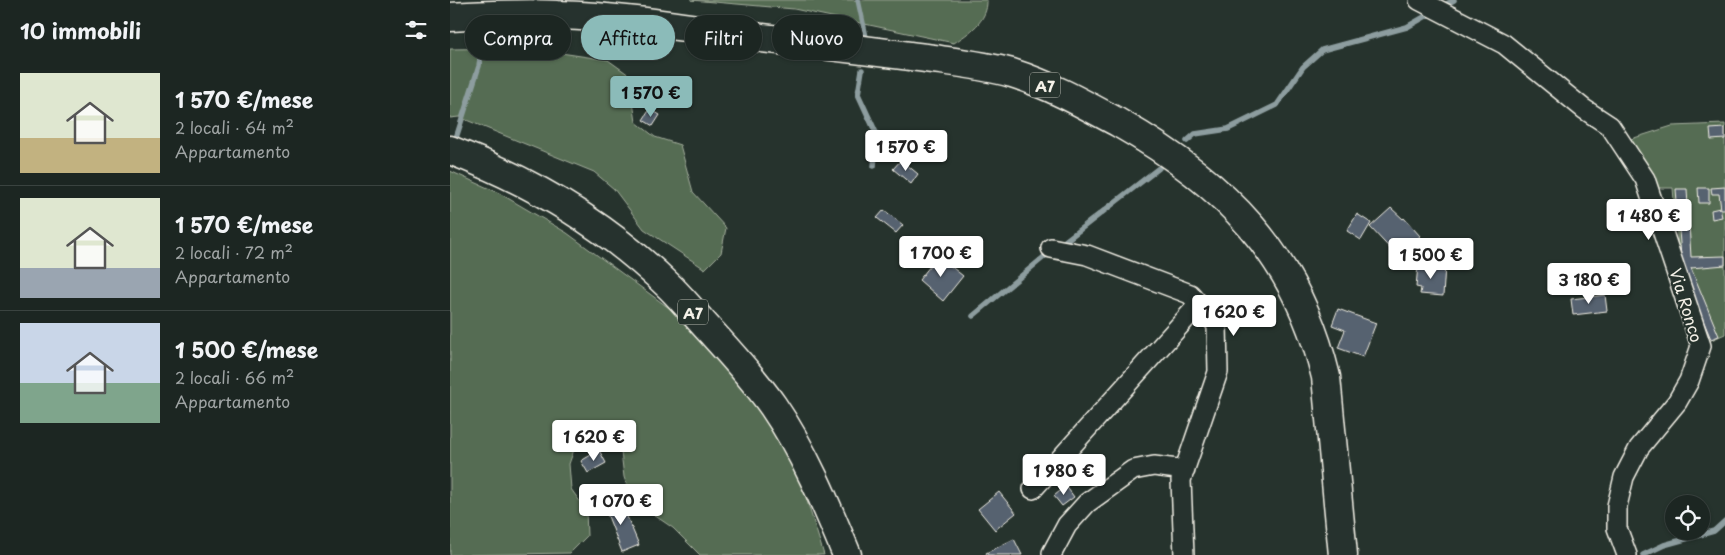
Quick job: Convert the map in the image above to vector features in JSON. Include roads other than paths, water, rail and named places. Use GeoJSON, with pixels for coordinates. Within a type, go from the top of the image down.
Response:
{"type":"FeatureCollection","features":[{"type":"Feature","properties":{"kind":"highway","name":"A7"},"geometry":{"type":"LineString","coordinates":[[450,17],[560,15],[867,50],[988,67],[1010,72],[1057,90],[1150,141],[1215,188],[1249,223],[1280,266],[1305,313],[1320,351],[1326,377],[1343,555]]}},
{"type":"Feature","properties":{"kind":"highway","name":"A7"},"geometry":{"type":"LineString","coordinates":[[452,151],[522,181],[561,204],[607,234],[670,287],[735,359],[773,406],[803,457],[828,507],[847,555]]}},
{"type":"Feature","properties":{"kind":"street","name":"Via Ronco"},"geometry":{"type":"LineString","coordinates":[[1419,0],[1504,44],[1584,110],[1610,126],[1645,179],[1701,346],[1689,381],[1677,402],[1639,448],[1624,477],[1617,506],[1617,528],[1627,555]]}},
{"type":"Feature","properties":{"kind":"street"},"geometry":{"type":"LineString","coordinates":[[1051,248],[1095,258],[1190,294],[1218,325],[1218,372],[1181,480],[1184,555]]}},
{"type":"Feature","properties":{"kind":"street"},"geometry":{"type":"LineString","coordinates":[[1033,489],[1199,304]]}},
{"type":"Feature","properties":{"kind":"street"},"geometry":{"type":"LineString","coordinates":[[1052,553],[1067,525],[1087,503],[1133,470],[1154,466],[1185,470]]}},
{"type":"Feature","properties":{"kind":"waterway"},"geometry":{"type":"LineString","coordinates":[[858,0],[866,37]]}},
{"type":"Feature","properties":{"kind":"waterway"},"geometry":{"type":"LineString","coordinates":[[1441,7],[1454,0]]}},
{"type":"Feature","properties":{"kind":"waterway"},"geometry":{"type":"LineString","coordinates":[[1187,141],[1195,134],[1228,129],[1277,105],[1303,67],[1322,50],[1407,27],[1433,12]]}},
{"type":"Feature","properties":{"kind":"waterway"},"geometry":{"type":"LineString","coordinates":[[456,138],[480,60]]}},
{"type":"Feature","properties":{"kind":"waterway"},"geometry":{"type":"LineString","coordinates":[[862,70],[858,94],[877,135],[874,166]]}},
{"type":"Feature","properties":{"kind":"waterway"},"geometry":{"type":"LineString","coordinates":[[1060,245],[1159,168]]}},
{"type":"Feature","properties":{"kind":"waterway"},"geometry":{"type":"LineString","coordinates":[[973,316],[1050,252]]}},
{"type":"Feature","properties":{"kind":"waterway"},"geometry":{"type":"LineString","coordinates":[[1643,555],[1664,545],[1714,531],[1725,521]]}}]}
